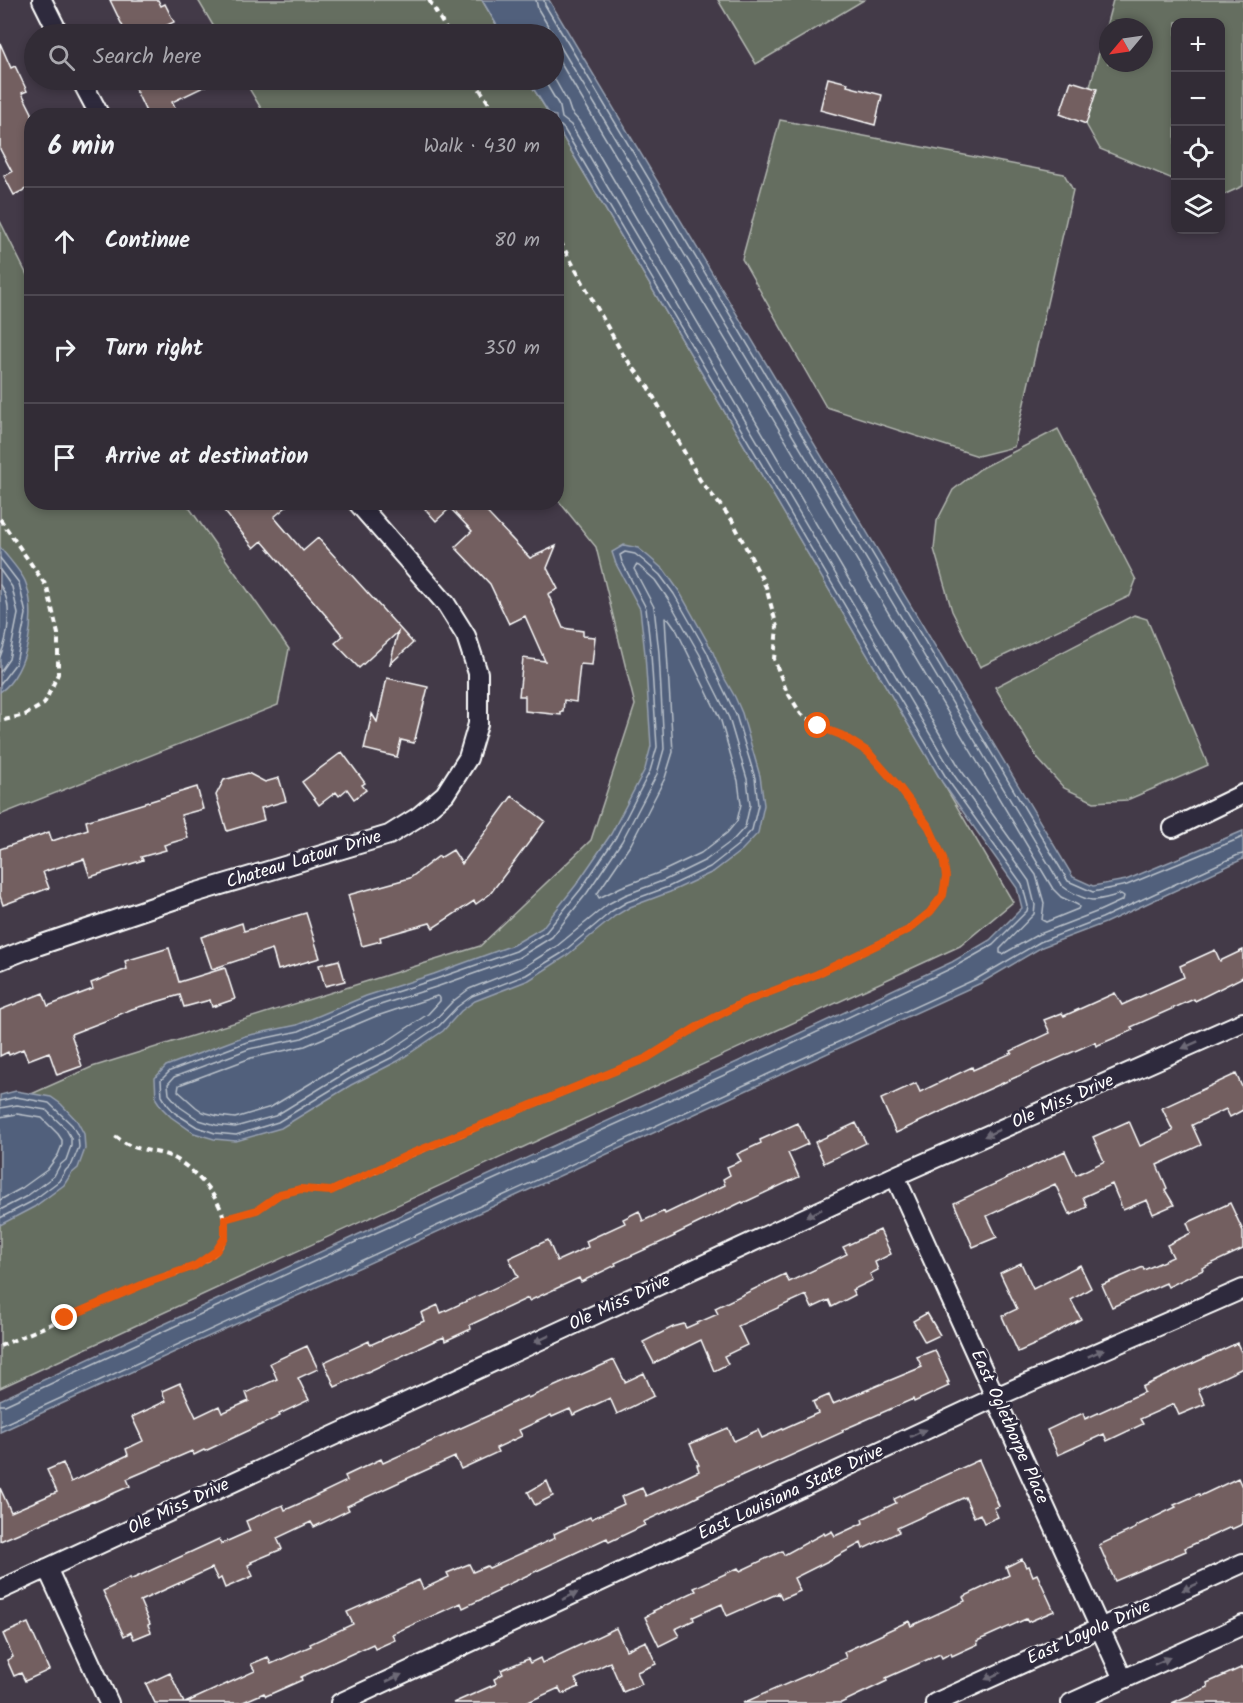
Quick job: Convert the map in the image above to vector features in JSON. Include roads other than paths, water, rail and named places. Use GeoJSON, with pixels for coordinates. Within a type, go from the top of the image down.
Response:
{"type":"FeatureCollection","features":[{"type":"Feature","properties":{"kind":"street"},"geometry":{"type":"LineString","coordinates":[[42,0],[54,24]]}},
{"type":"Feature","properties":{"kind":"street"},"geometry":{"type":"LineString","coordinates":[[86,90],[96,108]]}},
{"type":"Feature","properties":{"kind":"street","name":"Chateau Latour Drive"},"geometry":{"type":"LineString","coordinates":[[0,960],[194,893],[389,835],[418,817],[445,794],[468,758],[478,724],[478,673],[466,636],[446,604],[364,510]]}},
{"type":"Feature","properties":{"kind":"street"},"geometry":{"type":"LineString","coordinates":[[1173,828],[1243,794]]}},
{"type":"Feature","properties":{"kind":"street","name":"Ole Miss Drive"},"geometry":{"type":"LineString","coordinates":[[0,1590],[895,1176],[1243,1022]]}},
{"type":"Feature","properties":{"kind":"street","name":"East Oglethorpe Place"},"geometry":{"type":"LineString","coordinates":[[895,1176],[1123,1679]]}},
{"type":"Feature","properties":{"kind":"street","name":"East Louisiana State Drive"},"geometry":{"type":"LineString","coordinates":[[340,1703],[996,1397],[1243,1289]]}},
{"type":"Feature","properties":{"kind":"street","name":"East Loyola Drive"},"geometry":{"type":"LineString","coordinates":[[935,1703],[1243,1563]]}},
{"type":"Feature","properties":{"kind":"street"},"geometry":{"type":"LineString","coordinates":[[47,1568],[109,1703]]}},
{"type":"Feature","properties":{"kind":"street"},"geometry":{"type":"LineString","coordinates":[[1071,1703],[1243,1625]]}},
{"type":"Feature","properties":{"kind":"water"},"geometry":{"type":"Polygon","coordinates":[[[482,0],[549,0],[563,24],[496,24],[482,0]]]}},
{"type":"Feature","properties":{"kind":"water"},"geometry":{"type":"Polygon","coordinates":[[[564,25],[1073,877],[1093,886],[1126,880],[1243,831],[1243,859],[1105,923],[1042,947],[981,983],[0,1432],[0,1400],[952,962],[990,940],[1022,908],[1017,888],[942,782],[564,139],[564,108],[546,108],[534,90],[564,90],[564,25]]]}},
{"type":"Feature","properties":{"kind":"water"},"geometry":{"type":"Polygon","coordinates":[[[624,545],[638,548],[665,571],[679,591],[712,650],[735,697],[742,713],[760,776],[764,805],[758,833],[742,850],[713,872],[630,907],[615,916],[565,957],[529,980],[475,1001],[461,1011],[443,1031],[398,1061],[351,1085],[281,1128],[236,1141],[214,1139],[194,1133],[171,1117],[156,1099],[155,1078],[166,1066],[245,1036],[297,1025],[366,996],[513,945],[542,928],[576,885],[611,834],[645,769],[651,746],[640,609],[612,552],[624,545]]]}},
{"type":"Feature","properties":{"kind":"water"},"geometry":{"type":"Polygon","coordinates":[[[0,547],[25,581],[31,609],[24,656],[10,683],[0,692],[0,547]]]}},
{"type":"Feature","properties":{"kind":"water"},"geometry":{"type":"Polygon","coordinates":[[[16,1091],[51,1097],[61,1104],[77,1121],[84,1134],[85,1149],[78,1168],[64,1185],[34,1207],[0,1225],[0,1095],[16,1091]]]}}]}
